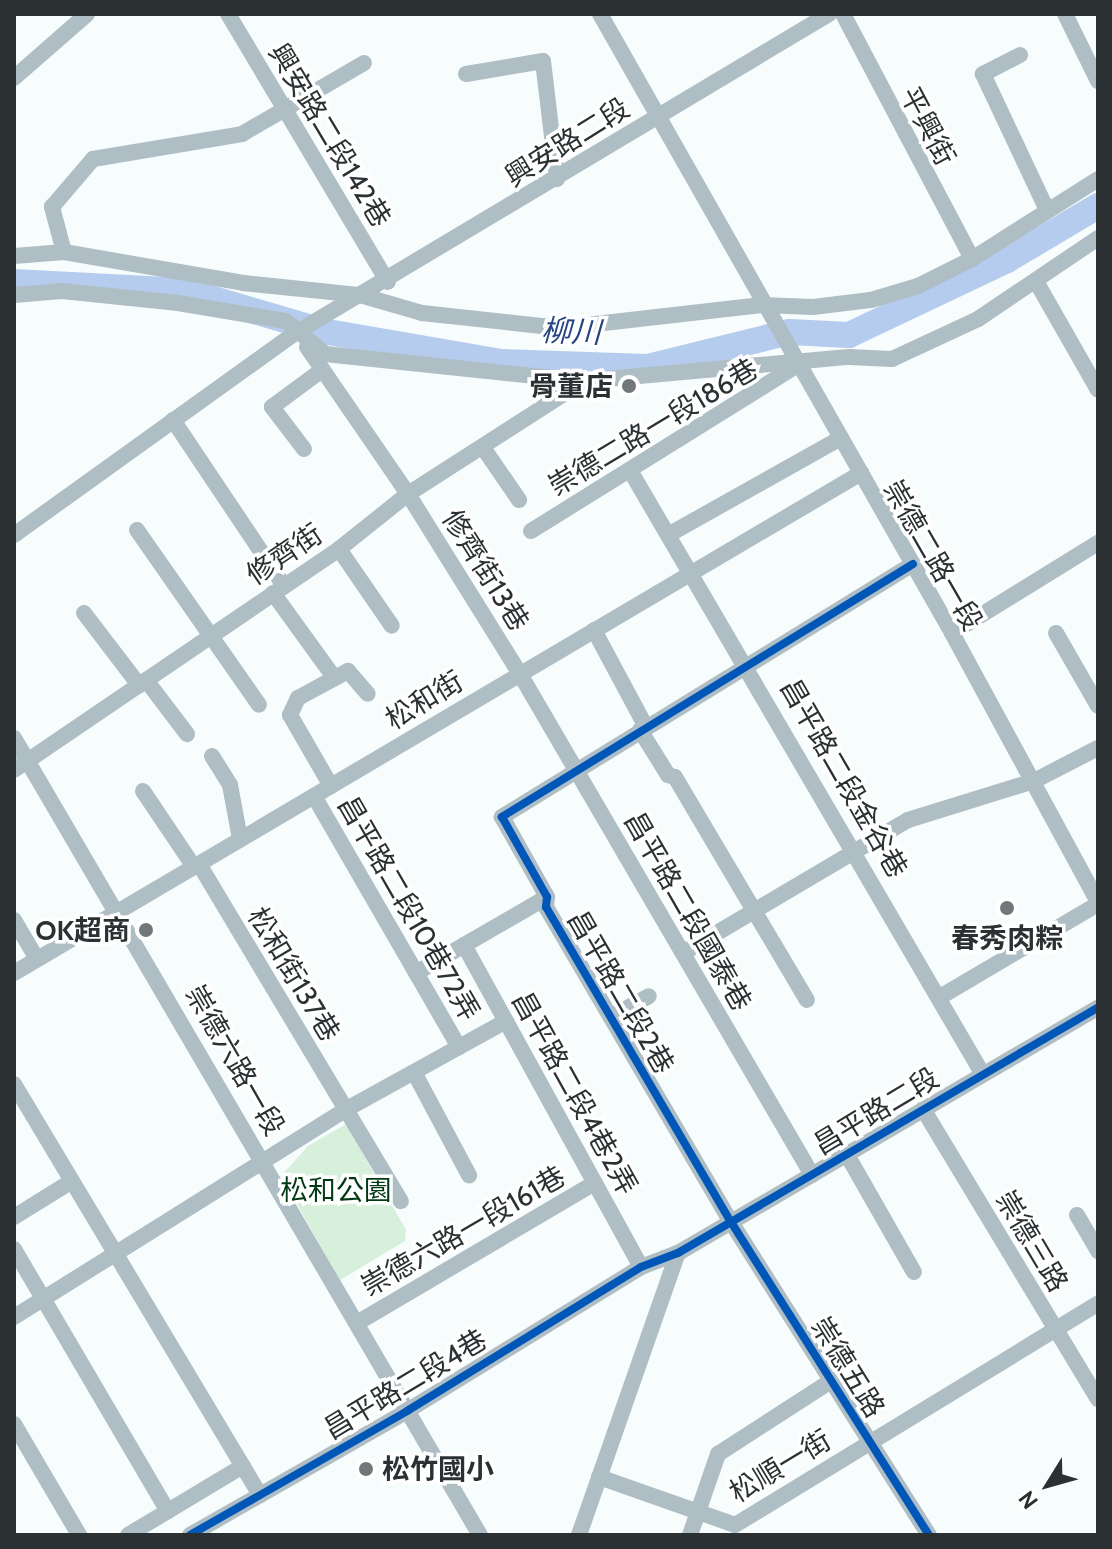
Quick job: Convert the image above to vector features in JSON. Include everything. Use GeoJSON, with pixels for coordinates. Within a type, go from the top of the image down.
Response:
{"type":"FeatureCollection","features":[{"type":"Feature","properties":{"kind":"street"},"geometry":{"type":"LineString","coordinates":[[14,78],[87,14]]}},
{"type":"Feature","properties":{"kind":"street","name":"興安路二段142巷"},"geometry":{"type":"LineString","coordinates":[[228,14],[388,282]]}},
{"type":"Feature","properties":{"kind":"street"},"geometry":{"type":"LineString","coordinates":[[600,14],[765,311]]}},
{"type":"Feature","properties":{"kind":"street","name":"興安路二段"},"geometry":{"type":"LineString","coordinates":[[303,330],[360,295],[388,282],[829,14]]}},
{"type":"Feature","properties":{"kind":"street","name":"平興街"},"geometry":{"type":"LineString","coordinates":[[843,14],[972,259]]}},
{"type":"Feature","properties":{"kind":"street"},"geometry":{"type":"LineString","coordinates":[[1065,14],[1098,81]]}},
{"type":"Feature","properties":{"kind":"street"},"geometry":{"type":"LineString","coordinates":[[1020,55],[983,74],[1047,210]]}},
{"type":"Feature","properties":{"kind":"street"},"geometry":{"type":"LineString","coordinates":[[466,74],[543,61],[557,179]]}},
{"type":"Feature","properties":{"kind":"street"},"geometry":{"type":"LineString","coordinates":[[64,252],[52,207],[93,159],[242,134],[364,63]]}},
{"type":"Feature","properties":{"kind":"street"},"geometry":{"type":"LineString","coordinates":[[14,256],[64,252],[243,283],[360,295],[422,313],[560,328],[871,300],[918,286],[972,259],[1098,179]]}},
{"type":"Feature","properties":{"kind":"street"},"geometry":{"type":"LineString","coordinates":[[14,295],[62,291],[178,303],[286,321],[303,330],[325,354],[584,381],[795,359],[892,359],[937,341],[1037,283],[1098,238]]}},
{"type":"Feature","properties":{"kind":"street"},"geometry":{"type":"LineString","coordinates":[[1037,283],[1098,390]]}},
{"type":"Feature","properties":{"kind":"street","name":"崇德二路一段"},"geometry":{"type":"LineString","coordinates":[[765,311],[952,633],[1098,903]]}},
{"type":"Feature","properties":{"kind":"street"},"geometry":{"type":"LineString","coordinates":[[14,535],[303,330]]}},
{"type":"Feature","properties":{"kind":"street","name":"修齊街13巷"},"geometry":{"type":"LineString","coordinates":[[303,330],[322,370],[408,494],[520,674]]}},
{"type":"Feature","properties":{"kind":"street","name":"崇德二路一段186巷"},"geometry":{"type":"LineString","coordinates":[[531,531],[631,472],[795,359]]}},
{"type":"Feature","properties":{"kind":"street"},"geometry":{"type":"LineString","coordinates":[[304,449],[272,407],[322,370]]}},
{"type":"Feature","properties":{"kind":"street","name":"修齊街"},"geometry":{"type":"LineString","coordinates":[[21,766],[339,549],[408,494],[484,449],[584,381]]}},
{"type":"Feature","properties":{"kind":"street"},"geometry":{"type":"LineString","coordinates":[[173,420],[333,676]]}},
{"type":"Feature","properties":{"kind":"street"},"geometry":{"type":"LineString","coordinates":[[668,535],[841,438]]}},
{"type":"Feature","properties":{"kind":"street"},"geometry":{"type":"LineString","coordinates":[[484,449],[519,500]]}},
{"type":"Feature","properties":{"kind":"street","name":"昌平路二段金谷巷"},"geometry":{"type":"LineString","coordinates":[[631,472],[689,574],[749,668],[857,851],[982,1073]]}},
{"type":"Feature","properties":{"kind":"street","name":"松和街"},"geometry":{"type":"LineString","coordinates":[[14,973],[861,473]]}},
{"type":"Feature","properties":{"kind":"street"},"geometry":{"type":"LineString","coordinates":[[137,530],[259,705]]}},
{"type":"Feature","properties":{"kind":"street"},"geometry":{"type":"LineString","coordinates":[[952,633],[1098,543]]}},
{"type":"Feature","properties":{"kind":"street"},"geometry":{"type":"LineString","coordinates":[[339,549],[392,626]]}},
{"type":"Feature","properties":{"kind":"street"},"geometry":{"type":"LineString","coordinates":[[575,770],[749,668],[913,564]]}},
{"type":"Feature","properties":{"kind":"street"},"geometry":{"type":"LineString","coordinates":[[84,613],[187,734]]}},
{"type":"Feature","properties":{"kind":"street"},"geometry":{"type":"LineString","coordinates":[[594,630],[668,775],[675,777],[807,1000]]}},
{"type":"Feature","properties":{"kind":"street"},"geometry":{"type":"LineString","coordinates":[[1056,633],[1098,706]]}},
{"type":"Feature","properties":{"kind":"street"},"geometry":{"type":"LineString","coordinates":[[331,786],[290,715],[298,698],[333,676],[348,671],[368,694]]}},
{"type":"Feature","properties":{"kind":"street","name":"昌平路二段國泰巷"},"geometry":{"type":"LineString","coordinates":[[520,674],[812,1175]]}},
{"type":"Feature","properties":{"kind":"street","name":"崇德六路一段"},"geometry":{"type":"LineString","coordinates":[[14,738],[21,766],[118,911],[480,1535]]}},
{"type":"Feature","properties":{"kind":"street"},"geometry":{"type":"LineString","coordinates":[[683,953],[929,810],[1034,781],[1098,748]]}},
{"type":"Feature","properties":{"kind":"street"},"geometry":{"type":"LineString","coordinates":[[212,756],[230,785],[240,839]]}},
{"type":"Feature","properties":{"kind":"street","name":"昌平路二段2巷"},"geometry":{"type":"LineString","coordinates":[[575,770],[502,817],[547,897],[546,907],[731,1222]]}},
{"type":"Feature","properties":{"kind":"street","name":"松和街137巷"},"geometry":{"type":"LineString","coordinates":[[143,791],[196,865],[401,1201]]}},
{"type":"Feature","properties":{"kind":"street","name":"昌平路二段10巷72弄"},"geometry":{"type":"LineString","coordinates":[[314,796],[459,1047]]}},
{"type":"Feature","properties":{"kind":"street"},"geometry":{"type":"LineString","coordinates":[[416,973],[547,897]]}},
{"type":"Feature","properties":{"kind":"street"},"geometry":{"type":"LineString","coordinates":[[940,997],[1098,903]]}},
{"type":"Feature","properties":{"kind":"street"},"geometry":{"type":"LineString","coordinates":[[14,920],[37,959]]}},
{"type":"Feature","properties":{"kind":"street","name":"昌平路二段4巷2弄"},"geometry":{"type":"LineString","coordinates":[[464,945],[641,1267]]}},
{"type":"Feature","properties":{"kind":"street"},"geometry":{"type":"LineString","coordinates":[[611,1017],[649,996]]}},
{"type":"Feature","properties":{"kind":"street","name":"昌平路二段"},"geometry":{"type":"LineString","coordinates":[[678,1253],[1098,1008]]}},
{"type":"Feature","properties":{"kind":"street"},"geometry":{"type":"LineString","coordinates":[[14,1317],[345,1110],[506,1021]]}},
{"type":"Feature","properties":{"kind":"street"},"geometry":{"type":"LineString","coordinates":[[415,1074],[469,1175]]}},
{"type":"Feature","properties":{"kind":"street"},"geometry":{"type":"LineString","coordinates":[[14,1084],[260,1495]]}},
{"type":"Feature","properties":{"kind":"street","name":"崇德三路"},"geometry":{"type":"LineString","coordinates":[[923,1109],[1054,1331],[1098,1399]]}},
{"type":"Feature","properties":{"kind":"street"},"geometry":{"type":"LineString","coordinates":[[846,1153],[914,1272]]}},
{"type":"Feature","properties":{"kind":"street"},"geometry":{"type":"LineString","coordinates":[[14,1217],[72,1181]]}},
{"type":"Feature","properties":{"kind":"street","name":"崇德六路一段161巷"},"geometry":{"type":"LineString","coordinates":[[357,1323],[595,1183]]}},
{"type":"Feature","properties":{"kind":"street"},"geometry":{"type":"LineString","coordinates":[[1077,1215],[1098,1251]]}},
{"type":"Feature","properties":{"kind":"street","name":"崇德五路"},"geometry":{"type":"LineString","coordinates":[[731,1222],[925,1534]]}},
{"type":"Feature","properties":{"kind":"street"},"geometry":{"type":"LineString","coordinates":[[14,1249],[168,1511]]}},
{"type":"Feature","properties":{"kind":"street"},"geometry":{"type":"LineString","coordinates":[[579,1535],[678,1253]]}},
{"type":"Feature","properties":{"kind":"street","name":"昌平路二段4巷"},"geometry":{"type":"LineString","coordinates":[[190,1535],[407,1411],[641,1267],[678,1253]]}},
{"type":"Feature","properties":{"kind":"street","name":"松順一街"},"geometry":{"type":"LineString","coordinates":[[599,1477],[735,1525],[1098,1303]]}},
{"type":"Feature","properties":{"kind":"street"},"geometry":{"type":"LineString","coordinates":[[690,1535],[718,1454],[831,1381]]}},
{"type":"Feature","properties":{"kind":"street"},"geometry":{"type":"LineString","coordinates":[[14,1424],[79,1535]]}},
{"type":"Feature","properties":{"kind":"street"},"geometry":{"type":"LineString","coordinates":[[128,1535],[243,1466]]}},
{"type":"Feature","properties":{"kind":"green space","name":"松和公園"},"geometry":{"type":"Polygon","coordinates":[[[346,1124],[406,1230],[405,1241],[340,1280],[281,1176],[308,1146],[346,1124]]]}},
{"type":"Feature","properties":{"kind":"waterway","name":"柳川"},"geometry":{"type":"LineString","coordinates":[[14,282],[186,291],[322,331],[501,362],[647,367],[790,332],[849,335],[1007,260],[1098,206]]}},
{"type":"Feature","properties":{"kind":"cycle path"},"geometry":{"type":"LineString","coordinates":[[913,564],[502,817],[547,897],[546,907],[731,1222],[929,1535]]}},
{"type":"Feature","properties":{"kind":"cycle path"},"geometry":{"type":"LineString","coordinates":[[190,1535],[407,1411],[641,1267],[678,1253],[1098,1008]]}},
{"type":"Feature","properties":{"kind":"place","name":"骨董店"},"geometry":{"type":"Point","coordinates":[629,386]}},
{"type":"Feature","properties":{"kind":"place","name":"春秀肉粽"},"geometry":{"type":"Point","coordinates":[1007,908]}},
{"type":"Feature","properties":{"kind":"place","name":"OK超商"},"geometry":{"type":"Point","coordinates":[146,930]}},
{"type":"Feature","properties":{"kind":"place","name":"松竹國小"},"geometry":{"type":"Point","coordinates":[366,1469]}}]}
